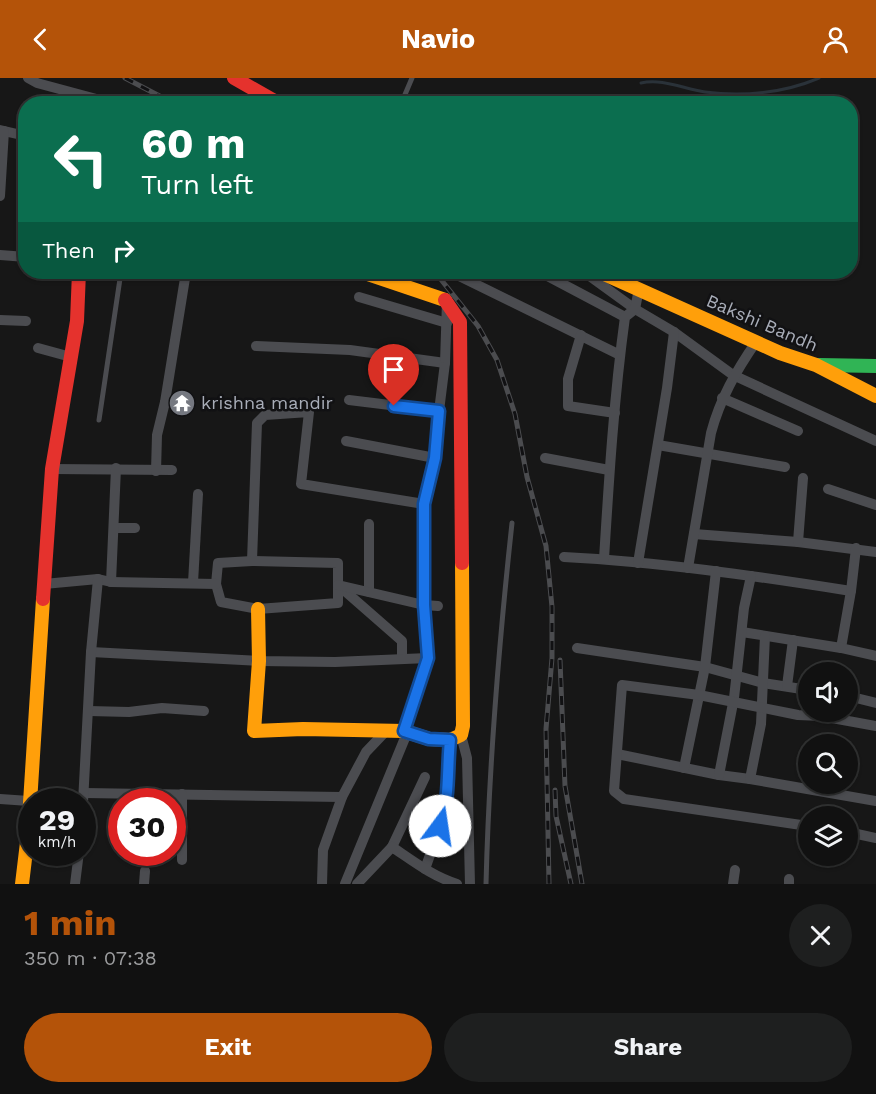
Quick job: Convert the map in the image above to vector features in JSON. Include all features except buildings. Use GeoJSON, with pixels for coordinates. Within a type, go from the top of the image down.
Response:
{"type":"FeatureCollection","features":[{"type":"Feature","properties":{"kind":"street"},"geometry":{"type":"LineString","coordinates":[[28,78],[37,83],[88,96]]}},
{"type":"Feature","properties":{"kind":"street"},"geometry":{"type":"LineString","coordinates":[[234,78],[266,96]]}},
{"type":"Feature","properties":{"kind":"street"},"geometry":{"type":"LineString","coordinates":[[73,96],[74,92]]}},
{"type":"Feature","properties":{"kind":"street"},"geometry":{"type":"LineString","coordinates":[[0,196],[2,131],[18,134]]}},
{"type":"Feature","properties":{"kind":"street"},"geometry":{"type":"LineString","coordinates":[[0,255],[18,256]]}},
{"type":"Feature","properties":{"kind":"street"},"geometry":{"type":"LineString","coordinates":[[30,788],[52,469],[77,321],[80,279]]}},
{"type":"Feature","properties":{"kind":"street"},"geometry":{"type":"LineString","coordinates":[[156,471],[157,435],[165,402],[185,279]]}},
{"type":"Feature","properties":{"kind":"street"},"geometry":{"type":"LineString","coordinates":[[383,279],[447,301],[460,322],[463,726],[456,738],[445,813],[424,869]]}},
{"type":"Feature","properties":{"kind":"street"},"geometry":{"type":"LineString","coordinates":[[465,279],[620,355]]}},
{"type":"Feature","properties":{"kind":"street"},"geometry":{"type":"LineString","coordinates":[[553,279],[625,317]]}},
{"type":"Feature","properties":{"kind":"street"},"geometry":{"type":"LineString","coordinates":[[593,279],[634,309],[674,332],[733,375],[876,441]]}},
{"type":"Feature","properties":{"kind":"street","name":"Bakshi Bandh"},"geometry":{"type":"LineString","coordinates":[[616,279],[780,353],[816,365],[876,396]]}},
{"type":"Feature","properties":{"kind":"street"},"geometry":{"type":"LineString","coordinates":[[604,559],[609,470],[620,355],[625,317],[634,309],[639,289]]}},
{"type":"Feature","properties":{"kind":"street"},"geometry":{"type":"LineString","coordinates":[[359,297],[447,323]]}},
{"type":"Feature","properties":{"kind":"street"},"geometry":{"type":"LineString","coordinates":[[345,884],[405,732],[428,658],[424,605],[424,504],[435,458],[445,363],[447,301]]}},
{"type":"Feature","properties":{"kind":"street"},"geometry":{"type":"LineString","coordinates":[[0,320],[26,321]]}},
{"type":"Feature","properties":{"kind":"street"},"geometry":{"type":"LineString","coordinates":[[638,563],[674,332]]}},
{"type":"Feature","properties":{"kind":"street"},"geometry":{"type":"LineString","coordinates":[[581,335],[568,380],[567,406],[615,413]]}},
{"type":"Feature","properties":{"kind":"street"},"geometry":{"type":"LineString","coordinates":[[688,568],[711,433],[722,398],[733,375],[756,342]]}},
{"type":"Feature","properties":{"kind":"street"},"geometry":{"type":"LineString","coordinates":[[256,346],[350,350],[445,363]]}},
{"type":"Feature","properties":{"kind":"street"},"geometry":{"type":"LineString","coordinates":[[38,348],[71,357]]}},
{"type":"Feature","properties":{"kind":"street"},"geometry":{"type":"LineString","coordinates":[[816,365],[876,366]]}},
{"type":"Feature","properties":{"kind":"street"},"geometry":{"type":"LineString","coordinates":[[722,398],[798,431]]}},
{"type":"Feature","properties":{"kind":"street"},"geometry":{"type":"LineString","coordinates":[[350,400],[439,411]]}},
{"type":"Feature","properties":{"kind":"street"},"geometry":{"type":"LineString","coordinates":[[252,561],[256,423],[265,416],[309,412],[301,484],[424,504]]}},
{"type":"Feature","properties":{"kind":"street"},"geometry":{"type":"LineString","coordinates":[[346,441],[435,458]]}},
{"type":"Feature","properties":{"kind":"street"},"geometry":{"type":"LineString","coordinates":[[658,445],[785,467]]}},
{"type":"Feature","properties":{"kind":"street"},"geometry":{"type":"LineString","coordinates":[[545,458],[609,470]]}},
{"type":"Feature","properties":{"kind":"street"},"geometry":{"type":"LineString","coordinates":[[111,582],[116,468]]}},
{"type":"Feature","properties":{"kind":"street"},"geometry":{"type":"LineString","coordinates":[[52,469],[172,470]]}},
{"type":"Feature","properties":{"kind":"street"},"geometry":{"type":"LineString","coordinates":[[798,542],[803,478]]}},
{"type":"Feature","properties":{"kind":"street"},"geometry":{"type":"LineString","coordinates":[[828,489],[876,505]]}},
{"type":"Feature","properties":{"kind":"street"},"geometry":{"type":"LineString","coordinates":[[193,584],[198,494]]}},
{"type":"Feature","properties":{"kind":"street"},"geometry":{"type":"LineString","coordinates":[[369,524],[369,591]]}},
{"type":"Feature","properties":{"kind":"street"},"geometry":{"type":"LineString","coordinates":[[114,528],[135,528]]}},
{"type":"Feature","properties":{"kind":"street"},"geometry":{"type":"LineString","coordinates":[[694,534],[798,542],[876,552]]}},
{"type":"Feature","properties":{"kind":"street"},"geometry":{"type":"LineString","coordinates":[[841,648],[856,548]]}},
{"type":"Feature","properties":{"kind":"street"},"geometry":{"type":"LineString","coordinates":[[564,557],[688,568],[851,591]]}},
{"type":"Feature","properties":{"kind":"street"},"geometry":{"type":"LineString","coordinates":[[252,561],[338,563],[338,603],[258,609],[221,602],[216,584],[218,563],[252,561]]}},
{"type":"Feature","properties":{"kind":"street"},"geometry":{"type":"LineString","coordinates":[[684,768],[705,668],[716,572]]}},
{"type":"Feature","properties":{"kind":"street"},"geometry":{"type":"LineString","coordinates":[[719,776],[733,703],[745,603],[751,576]]}},
{"type":"Feature","properties":{"kind":"street"},"geometry":{"type":"LineString","coordinates":[[44,584],[98,579],[111,582],[216,584]]}},
{"type":"Feature","properties":{"kind":"street"},"geometry":{"type":"LineString","coordinates":[[85,788],[91,652],[98,579]]}},
{"type":"Feature","properties":{"kind":"street"},"geometry":{"type":"LineString","coordinates":[[338,585],[424,605],[438,606]]}},
{"type":"Feature","properties":{"kind":"street"},"geometry":{"type":"LineString","coordinates":[[338,585],[402,641],[402,659]]}},
{"type":"Feature","properties":{"kind":"street"},"geometry":{"type":"LineString","coordinates":[[258,609],[259,661],[254,730],[386,731],[405,732],[429,739],[456,738]]}},
{"type":"Feature","properties":{"kind":"street"},"geometry":{"type":"LineString","coordinates":[[742,632],[876,656]]}},
{"type":"Feature","properties":{"kind":"street"},"geometry":{"type":"LineString","coordinates":[[750,778],[762,708],[765,636]]}},
{"type":"Feature","properties":{"kind":"street"},"geometry":{"type":"LineString","coordinates":[[787,686],[793,640]]}},
{"type":"Feature","properties":{"kind":"street"},"geometry":{"type":"LineString","coordinates":[[577,648],[705,668],[763,683],[798,688]]}},
{"type":"Feature","properties":{"kind":"street"},"geometry":{"type":"LineString","coordinates":[[91,652],[259,661],[334,662],[428,658]]}},
{"type":"Feature","properties":{"kind":"street"},"geometry":{"type":"LineString","coordinates":[[798,825],[624,799],[614,791],[622,685],[699,695],[798,715],[820,716],[876,726]]}},
{"type":"Feature","properties":{"kind":"street"},"geometry":{"type":"LineString","coordinates":[[858,698],[876,703]]}},
{"type":"Feature","properties":{"kind":"street"},"geometry":{"type":"LineString","coordinates":[[89,711],[129,712],[162,708],[204,711]]}},
{"type":"Feature","properties":{"kind":"street"},"geometry":{"type":"LineString","coordinates":[[322,884],[322,850],[342,797],[366,752],[386,731]]}},
{"type":"Feature","properties":{"kind":"street"},"geometry":{"type":"LineString","coordinates":[[393,847],[424,869],[457,884],[470,884],[466,758],[456,738]]}},
{"type":"Feature","properties":{"kind":"street"},"geometry":{"type":"LineString","coordinates":[[617,754],[719,776],[750,778],[876,801]]}},
{"type":"Feature","properties":{"kind":"street"},"geometry":{"type":"LineString","coordinates":[[357,884],[393,847],[425,777]]}},
{"type":"Feature","properties":{"kind":"street"},"geometry":{"type":"LineString","coordinates":[[186,794],[342,797]]}},
{"type":"Feature","properties":{"kind":"street"},"geometry":{"type":"LineString","coordinates":[[0,799],[18,800]]}},
{"type":"Feature","properties":{"kind":"street"},"geometry":{"type":"LineString","coordinates":[[858,834],[876,838]]}},
{"type":"Feature","properties":{"kind":"street"},"geometry":{"type":"LineString","coordinates":[[22,884],[25,866]]}},
{"type":"Feature","properties":{"kind":"street"},"geometry":{"type":"LineString","coordinates":[[75,884],[77,866]]}},
{"type":"Feature","properties":{"kind":"street"},"geometry":{"type":"LineString","coordinates":[[733,884],[735,870]]}},
{"type":"Feature","properties":{"kind":"street"},"geometry":{"type":"LineString","coordinates":[[144,884],[145,871]]}},
{"type":"Feature","properties":{"kind":"lane"},"geometry":{"type":"LineString","coordinates":[[404,96],[412,78]]}},
{"type":"Feature","properties":{"kind":"lane"},"geometry":{"type":"LineString","coordinates":[[99,420],[120,279]]}},
{"type":"Feature","properties":{"kind":"lane"},"geometry":{"type":"LineString","coordinates":[[486,884],[493,732],[501,621],[512,523]]}},
{"type":"Feature","properties":{"kind":"waterway"},"geometry":{"type":"LineString","coordinates":[[641,83],[657,82],[705,92],[749,94],[792,87],[819,78]]}},
{"type":"Feature","properties":{"kind":"railway"},"geometry":{"type":"LineString","coordinates":[[125,78],[160,96]]}},
{"type":"Feature","properties":{"kind":"railway"},"geometry":{"type":"LineString","coordinates":[[441,279],[478,326],[497,360],[515,414],[527,477],[546,546],[552,607],[552,658],[546,729],[549,884]]}},
{"type":"Feature","properties":{"kind":"railway"},"geometry":{"type":"LineString","coordinates":[[560,660],[565,786],[582,884]]}},
{"type":"Feature","properties":{"kind":"railway"},"geometry":{"type":"LineString","coordinates":[[555,790],[556,816],[571,884]]}},
{"type":"Feature","properties":{"kind":"traffic: fast"},"geometry":{"type":"LineString","coordinates":[[819,365],[876,366]]}},
{"type":"Feature","properties":{"kind":"traffic: slow"},"geometry":{"type":"LineString","coordinates":[[383,279],[445,300]]}},
{"type":"Feature","properties":{"kind":"traffic: slow"},"geometry":{"type":"LineString","coordinates":[[616,279],[780,353],[816,365],[876,396]]}},
{"type":"Feature","properties":{"kind":"traffic: slow"},"geometry":{"type":"LineString","coordinates":[[258,609],[259,661],[254,731],[303,729],[404,731],[429,739],[450,740],[461,735],[463,726],[462,563]]}},
{"type":"Feature","properties":{"kind":"traffic: slow"},"geometry":{"type":"LineString","coordinates":[[22,884],[28,834],[43,599]]}},
{"type":"Feature","properties":{"kind":"traffic: jam"},"geometry":{"type":"LineString","coordinates":[[234,78],[266,96]]}},
{"type":"Feature","properties":{"kind":"traffic: jam"},"geometry":{"type":"LineString","coordinates":[[43,599],[52,469],[77,321],[79,279]]}},
{"type":"Feature","properties":{"kind":"traffic: jam"},"geometry":{"type":"LineString","coordinates":[[445,300],[460,322],[462,563]]}},
{"type":"Feature","properties":{"kind":"place","name":"krishna mandir"},"geometry":{"type":"Point","coordinates":[182,403]}},
{"type":"Feature","properties":{"kind":"route"},"geometry":{"type":"LineString","coordinates":[[394,406],[439,411],[435,458],[424,504],[424,605],[428,658],[404,731],[429,739],[450,740],[445,813],[440,826]]}}]}
